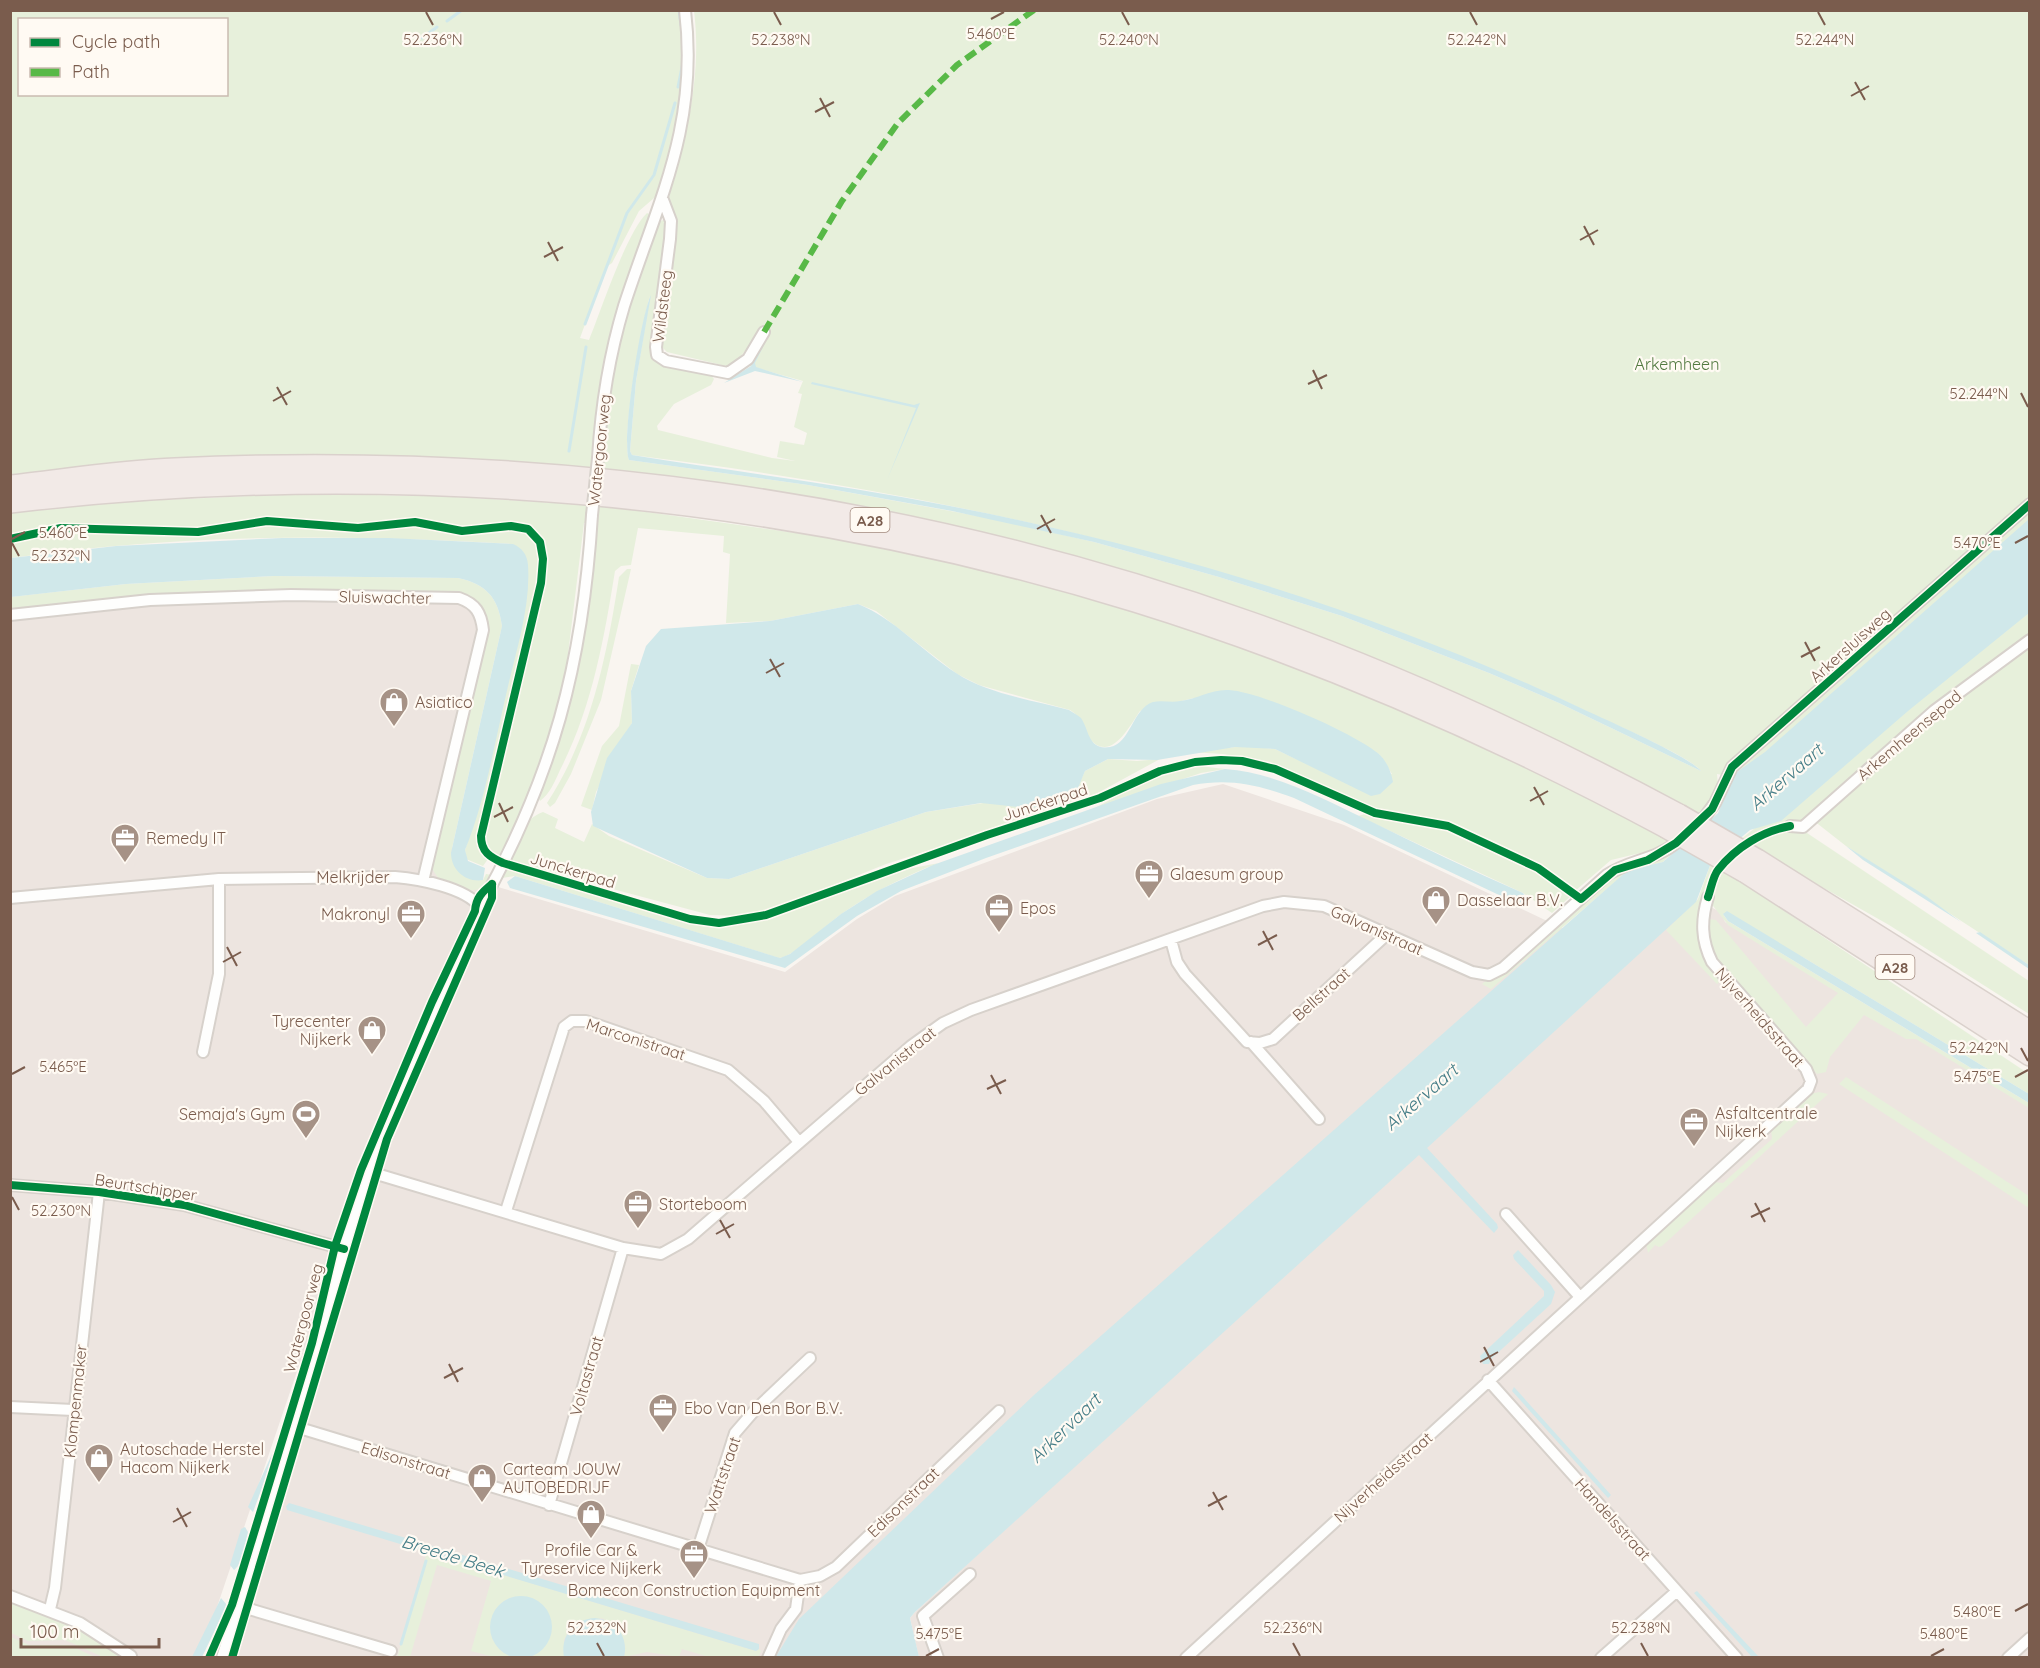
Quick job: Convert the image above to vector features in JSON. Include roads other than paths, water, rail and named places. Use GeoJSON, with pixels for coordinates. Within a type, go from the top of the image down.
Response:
{"type":"FeatureCollection","features":[{"type":"Feature","properties":{"kind":"highway","name":"A28"},"geometry":{"type":"LineString","coordinates":[[10,486],[171,469],[432,467],[573,476],[662,486],[760,500],[915,529],[1034,557],[1250,622],[1362,665],[1492,720],[1592,768],[1673,828]]}},
{"type":"Feature","properties":{"kind":"highway","name":"A28"},"geometry":{"type":"LineString","coordinates":[[10,502],[243,484],[428,485],[568,493],[750,514],[828,526],[1035,574],[1135,601],[1247,639],[1476,732],[1581,781],[1750,866],[2030,1032]]}},
{"type":"Feature","properties":{"kind":"highway","name":"A28"},"geometry":{"type":"LineString","coordinates":[[1750,866],[2030,1055]]}},
{"type":"Feature","properties":{"kind":"street","name":"Watergoorweg"},"geometry":{"type":"LineString","coordinates":[[222,1658],[344,1249],[382,1135],[480,913],[480,907],[531,803],[563,713],[580,637],[600,418],[617,332],[663,200],[687,97],[689,42],[685,10]]}},
{"type":"Feature","properties":{"kind":"street","name":"Wildsteeg"},"geometry":{"type":"LineString","coordinates":[[663,200],[670,221],[670,239],[656,346],[657,355],[666,361],[728,373],[748,359],[764,332]]}},
{"type":"Feature","properties":{"kind":"street","name":"Arkersluisweg"},"geometry":{"type":"LineString","coordinates":[[1704,818],[1732,768],[2030,504]]}},
{"type":"Feature","properties":{"kind":"street","name":"Sluiswachter"},"geometry":{"type":"LineString","coordinates":[[10,615],[150,600],[291,595],[459,598],[467,601],[477,608],[483,630],[423,881]]}},
{"type":"Feature","properties":{"kind":"street","name":"Arkemheensepad"},"geometry":{"type":"LineString","coordinates":[[1790,826],[1803,827],[1934,711],[2030,640]]}},
{"type":"Feature","properties":{"kind":"street","name":"Galvanistraat"},"geometry":{"type":"LineString","coordinates":[[370,1172],[623,1248],[661,1254],[676,1248],[911,1046],[943,1023],[971,1010],[1263,906],[1284,902],[1324,906],[1472,972],[1489,975],[1503,968],[1607,875],[1624,866],[1657,856],[1673,828]]}},
{"type":"Feature","properties":{"kind":"street","name":"Melkrijder"},"geometry":{"type":"LineString","coordinates":[[10,898],[219,879],[376,877],[423,881],[463,894],[480,907]]}},
{"type":"Feature","properties":{"kind":"street"},"geometry":{"type":"LineString","coordinates":[[203,1052],[219,974],[219,879]]}},
{"type":"Feature","properties":{"kind":"street","name":"Nijverheidsstraat"},"geometry":{"type":"LineString","coordinates":[[1186,1658],[1806,1091],[1810,1084],[1806,1069],[1712,962],[1705,947],[1702,922],[1708,897]]}},
{"type":"Feature","properties":{"kind":"street","name":"Bellstraat"},"geometry":{"type":"LineString","coordinates":[[1251,1042],[1273,1039],[1386,935]]}},
{"type":"Feature","properties":{"kind":"street"},"geometry":{"type":"LineString","coordinates":[[1171,940],[1177,962],[1185,974],[1247,1042],[1251,1042],[1319,1119]]}},
{"type":"Feature","properties":{"kind":"street","name":"Marconistraat"},"geometry":{"type":"LineString","coordinates":[[506,1211],[564,1027],[572,1021],[586,1021],[728,1070],[764,1101],[799,1142]]}},
{"type":"Feature","properties":{"kind":"street","name":"Beurtschipper"},"geometry":{"type":"LineString","coordinates":[[10,1185],[99,1192],[184,1205],[344,1249]]}},
{"type":"Feature","properties":{"kind":"street","name":"Klompenmaker"},"geometry":{"type":"LineString","coordinates":[[50,1610],[55,1588],[99,1192]]}},
{"type":"Feature","properties":{"kind":"street"},"geometry":{"type":"LineString","coordinates":[[1506,1214],[1580,1297]]}},
{"type":"Feature","properties":{"kind":"street","name":"Voltastraat"},"geometry":{"type":"LineString","coordinates":[[549,1505],[623,1248]]}},
{"type":"Feature","properties":{"kind":"street","name":"Wattstraat"},"geometry":{"type":"LineString","coordinates":[[698,1549],[735,1433],[754,1411],[810,1358]]}},
{"type":"Feature","properties":{"kind":"street","name":"Handelsstraat"},"geometry":{"type":"LineString","coordinates":[[1488,1380],[1737,1658]]}},
{"type":"Feature","properties":{"kind":"street"},"geometry":{"type":"LineString","coordinates":[[10,1407],[73,1410]]}},
{"type":"Feature","properties":{"kind":"street","name":"Edisonstraat"},"geometry":{"type":"LineString","coordinates":[[292,1426],[800,1580],[820,1576],[836,1567],[999,1411]]}},
{"type":"Feature","properties":{"kind":"street"},"geometry":{"type":"LineString","coordinates":[[938,1658],[923,1616],[970,1574]]}},
{"type":"Feature","properties":{"kind":"street"},"geometry":{"type":"LineString","coordinates":[[768,1658],[781,1629],[796,1609],[800,1580]]}},
{"type":"Feature","properties":{"kind":"street"},"geometry":{"type":"LineString","coordinates":[[1601,1658],[1677,1591]]}},
{"type":"Feature","properties":{"kind":"street"},"geometry":{"type":"LineString","coordinates":[[10,1596],[50,1610],[93,1631],[130,1656]]}},
{"type":"Feature","properties":{"kind":"street"},"geometry":{"type":"LineString","coordinates":[[239,1606],[392,1651]]}},
{"type":"Feature","properties":{"kind":"street"},"geometry":{"type":"LineString","coordinates":[[2008,1658],[2030,1638]]}},
{"type":"Feature","properties":{"kind":"water"},"geometry":{"type":"Polygon","coordinates":[[[651,295],[636,381],[630,451],[632,455],[910,498],[1032,523],[1194,564],[1275,588],[1433,644],[1511,676],[1666,748],[1701,771],[1559,703],[1489,673],[1342,616],[1219,577],[1094,542],[952,511],[808,485],[629,460],[627,448],[633,378],[642,326],[651,295]]]}},
{"type":"Feature","properties":{"kind":"water"},"geometry":{"type":"Polygon","coordinates":[[[767,339],[755,363],[756,367],[803,382],[755,371],[724,383],[751,366],[767,339]]]}},
{"type":"Feature","properties":{"kind":"water"},"geometry":{"type":"Polygon","coordinates":[[[812,382],[914,405],[920,403],[887,480],[916,408],[811,384],[812,382]]]}},
{"type":"Feature","properties":{"kind":"water","name":"Arkervaart"},"geometry":{"type":"Polygon","coordinates":[[[2029,519],[2029,613],[1908,711],[1781,821],[1750,830],[1711,863],[1696,902],[1427,1148],[1497,1224],[1498,1228],[1494,1233],[1419,1155],[915,1612],[910,1618],[919,1657],[775,1658],[799,1619],[1034,1395],[1628,870],[1663,862],[1718,813],[1734,774],[1765,752],[2029,519]]]}},
{"type":"Feature","properties":{"kind":"water"},"geometry":{"type":"Polygon","coordinates":[[[282,538],[389,538],[513,544],[525,555],[528,565],[528,581],[522,631],[484,793],[465,850],[468,861],[485,868],[483,880],[471,879],[461,874],[454,865],[451,853],[502,626],[494,600],[483,588],[458,578],[274,576],[126,584],[11,597],[11,558],[116,546],[282,538]]]}},
{"type":"Feature","properties":{"kind":"water"},"geometry":{"type":"Polygon","coordinates":[[[858,604],[884,618],[956,673],[969,680],[1011,696],[1069,710],[1081,718],[1090,738],[1097,746],[1110,747],[1117,744],[1123,739],[1140,711],[1153,702],[1177,702],[1216,691],[1229,690],[1244,692],[1284,706],[1350,735],[1379,754],[1388,767],[1393,782],[1380,794],[1371,796],[1275,749],[1235,747],[1157,760],[1108,759],[1085,771],[1078,788],[1048,806],[1027,808],[981,803],[926,812],[729,879],[707,878],[593,826],[591,812],[607,758],[632,723],[631,691],[646,646],[661,629],[770,621],[858,604]]]}},
{"type":"Feature","properties":{"kind":"water"},"geometry":{"type":"Polygon","coordinates":[[[1225,769],[1244,771],[1299,788],[1523,893],[1527,898],[1518,904],[1294,798],[1256,786],[1219,782],[1193,785],[986,858],[901,891],[857,916],[785,968],[510,888],[507,882],[515,876],[780,958],[790,954],[841,914],[877,891],[933,865],[1161,784],[1225,769]]]}},
{"type":"Feature","properties":{"kind":"water"},"geometry":{"type":"Polygon","coordinates":[[[1846,846],[1926,896],[1961,922],[1863,860],[1846,846]]]}},
{"type":"Feature","properties":{"kind":"water"},"geometry":{"type":"Polygon","coordinates":[[[1727,911],[2029,1094],[2029,1103],[1728,921],[1723,914],[1727,911]]]}},
{"type":"Feature","properties":{"kind":"water"},"geometry":{"type":"Polygon","coordinates":[[[1980,932],[2029,965],[2029,969],[1976,933],[1980,932]]]}},
{"type":"Feature","properties":{"kind":"water"},"geometry":{"type":"Polygon","coordinates":[[[1518,1250],[1555,1292],[1551,1304],[1491,1359],[1489,1364],[1483,1364],[1480,1356],[1544,1296],[1544,1291],[1514,1259],[1513,1255],[1518,1250]]]}},
{"type":"Feature","properties":{"kind":"water"},"geometry":{"type":"Polygon","coordinates":[[[1514,1387],[1611,1495],[1608,1498],[1512,1391],[1514,1387]]]}},
{"type":"Feature","properties":{"kind":"water"},"geometry":{"type":"Polygon","coordinates":[[[272,1454],[269,1469],[253,1512],[248,1507],[272,1454]]]}},
{"type":"Feature","properties":{"kind":"water","name":"Breede Beek"},"geometry":{"type":"Polygon","coordinates":[[[289,1503],[759,1644],[759,1649],[756,1651],[287,1510],[286,1506],[289,1503]]]}},
{"type":"Feature","properties":{"kind":"water"},"geometry":{"type":"Polygon","coordinates":[[[245,1527],[248,1532],[244,1552],[240,1563],[234,1570],[230,1565],[241,1529],[245,1527]]]}},
{"type":"Feature","properties":{"kind":"water"},"geometry":{"type":"Polygon","coordinates":[[[1697,1591],[1759,1657],[1752,1657],[1694,1593],[1697,1591]]]}},
{"type":"Feature","properties":{"kind":"water"},"geometry":{"type":"Polygon","coordinates":[[[515,1596],[527,1596],[543,1605],[550,1615],[552,1627],[550,1639],[543,1649],[527,1658],[515,1658],[504,1653],[495,1644],[490,1633],[490,1621],[495,1610],[504,1601],[515,1596]]]}},
{"type":"Feature","properties":{"kind":"water"},"geometry":{"type":"Polygon","coordinates":[[[221,1598],[227,1605],[202,1657],[192,1657],[221,1598]]]}},
{"type":"Feature","properties":{"kind":"water"},"geometry":{"type":"Polygon","coordinates":[[[595,1618],[609,1622],[623,1636],[624,1657],[564,1657],[564,1642],[570,1630],[587,1619],[595,1618]]]}},
{"type":"Feature","properties":{"kind":"waterway"},"geometry":{"type":"LineString","coordinates":[[447,21],[462,10]]}},
{"type":"Feature","properties":{"kind":"waterway"},"geometry":{"type":"LineString","coordinates":[[679,10],[681,25]]}},
{"type":"Feature","properties":{"kind":"waterway"},"geometry":{"type":"LineString","coordinates":[[422,38],[437,27]]}},
{"type":"Feature","properties":{"kind":"waterway"},"geometry":{"type":"LineString","coordinates":[[678,87],[683,62]]}},
{"type":"Feature","properties":{"kind":"waterway"},"geometry":{"type":"LineString","coordinates":[[585,324],[627,213],[654,175],[675,103]]}},
{"type":"Feature","properties":{"kind":"waterway"},"geometry":{"type":"LineString","coordinates":[[569,451],[586,347]]}},
{"type":"Feature","properties":{"kind":"waterway","name":"Breede Beek"},"geometry":{"type":"LineString","coordinates":[[401,1644],[426,1561]]}},
{"type":"Feature","properties":{"kind":"place","name":"Asiatico"},"geometry":{"type":"Point","coordinates":[394,728]}},
{"type":"Feature","properties":{"kind":"place","name":"Remedy IT"},"geometry":{"type":"Point","coordinates":[125,864]}},
{"type":"Feature","properties":{"kind":"place","name":"Glaesum group"},"geometry":{"type":"Point","coordinates":[1149,900]}},
{"type":"Feature","properties":{"kind":"place","name":"Dasselaar B.V."},"geometry":{"type":"Point","coordinates":[1436,926]}},
{"type":"Feature","properties":{"kind":"place","name":"Epos"},"geometry":{"type":"Point","coordinates":[999,934]}},
{"type":"Feature","properties":{"kind":"place","name":"Makronyl"},"geometry":{"type":"Point","coordinates":[411,940]}},
{"type":"Feature","properties":{"kind":"place","name":"Tyrecenter Nijkerk"},"geometry":{"type":"Point","coordinates":[372,1056]}},
{"type":"Feature","properties":{"kind":"place","name":"Semaja's Gym"},"geometry":{"type":"Point","coordinates":[306,1140]}},
{"type":"Feature","properties":{"kind":"place","name":"Asfaltcentrale Nijkerk"},"geometry":{"type":"Point","coordinates":[1694,1148]}},
{"type":"Feature","properties":{"kind":"place","name":"Storteboom"},"geometry":{"type":"Point","coordinates":[638,1230]}},
{"type":"Feature","properties":{"kind":"place","name":"Ebo Van Den Bor B.V."},"geometry":{"type":"Point","coordinates":[663,1434]}},
{"type":"Feature","properties":{"kind":"place","name":"Autoschade Herstel Hacom Nijkerk"},"geometry":{"type":"Point","coordinates":[99,1484]}},
{"type":"Feature","properties":{"kind":"place","name":"Carteam JOUW AUTOBEDRIJF"},"geometry":{"type":"Point","coordinates":[482,1504]}},
{"type":"Feature","properties":{"kind":"place","name":"Profile Car & Tyreservice Nijkerk"},"geometry":{"type":"Point","coordinates":[591,1540]}},
{"type":"Feature","properties":{"kind":"place","name":"Bomecon Construction Equipment"},"geometry":{"type":"Point","coordinates":[694,1580]}},
{"type":"Feature","properties":{"kind":"park label","name":"Arkemheen"},"geometry":{"type":"Point","coordinates":[1677,364]}}]}
